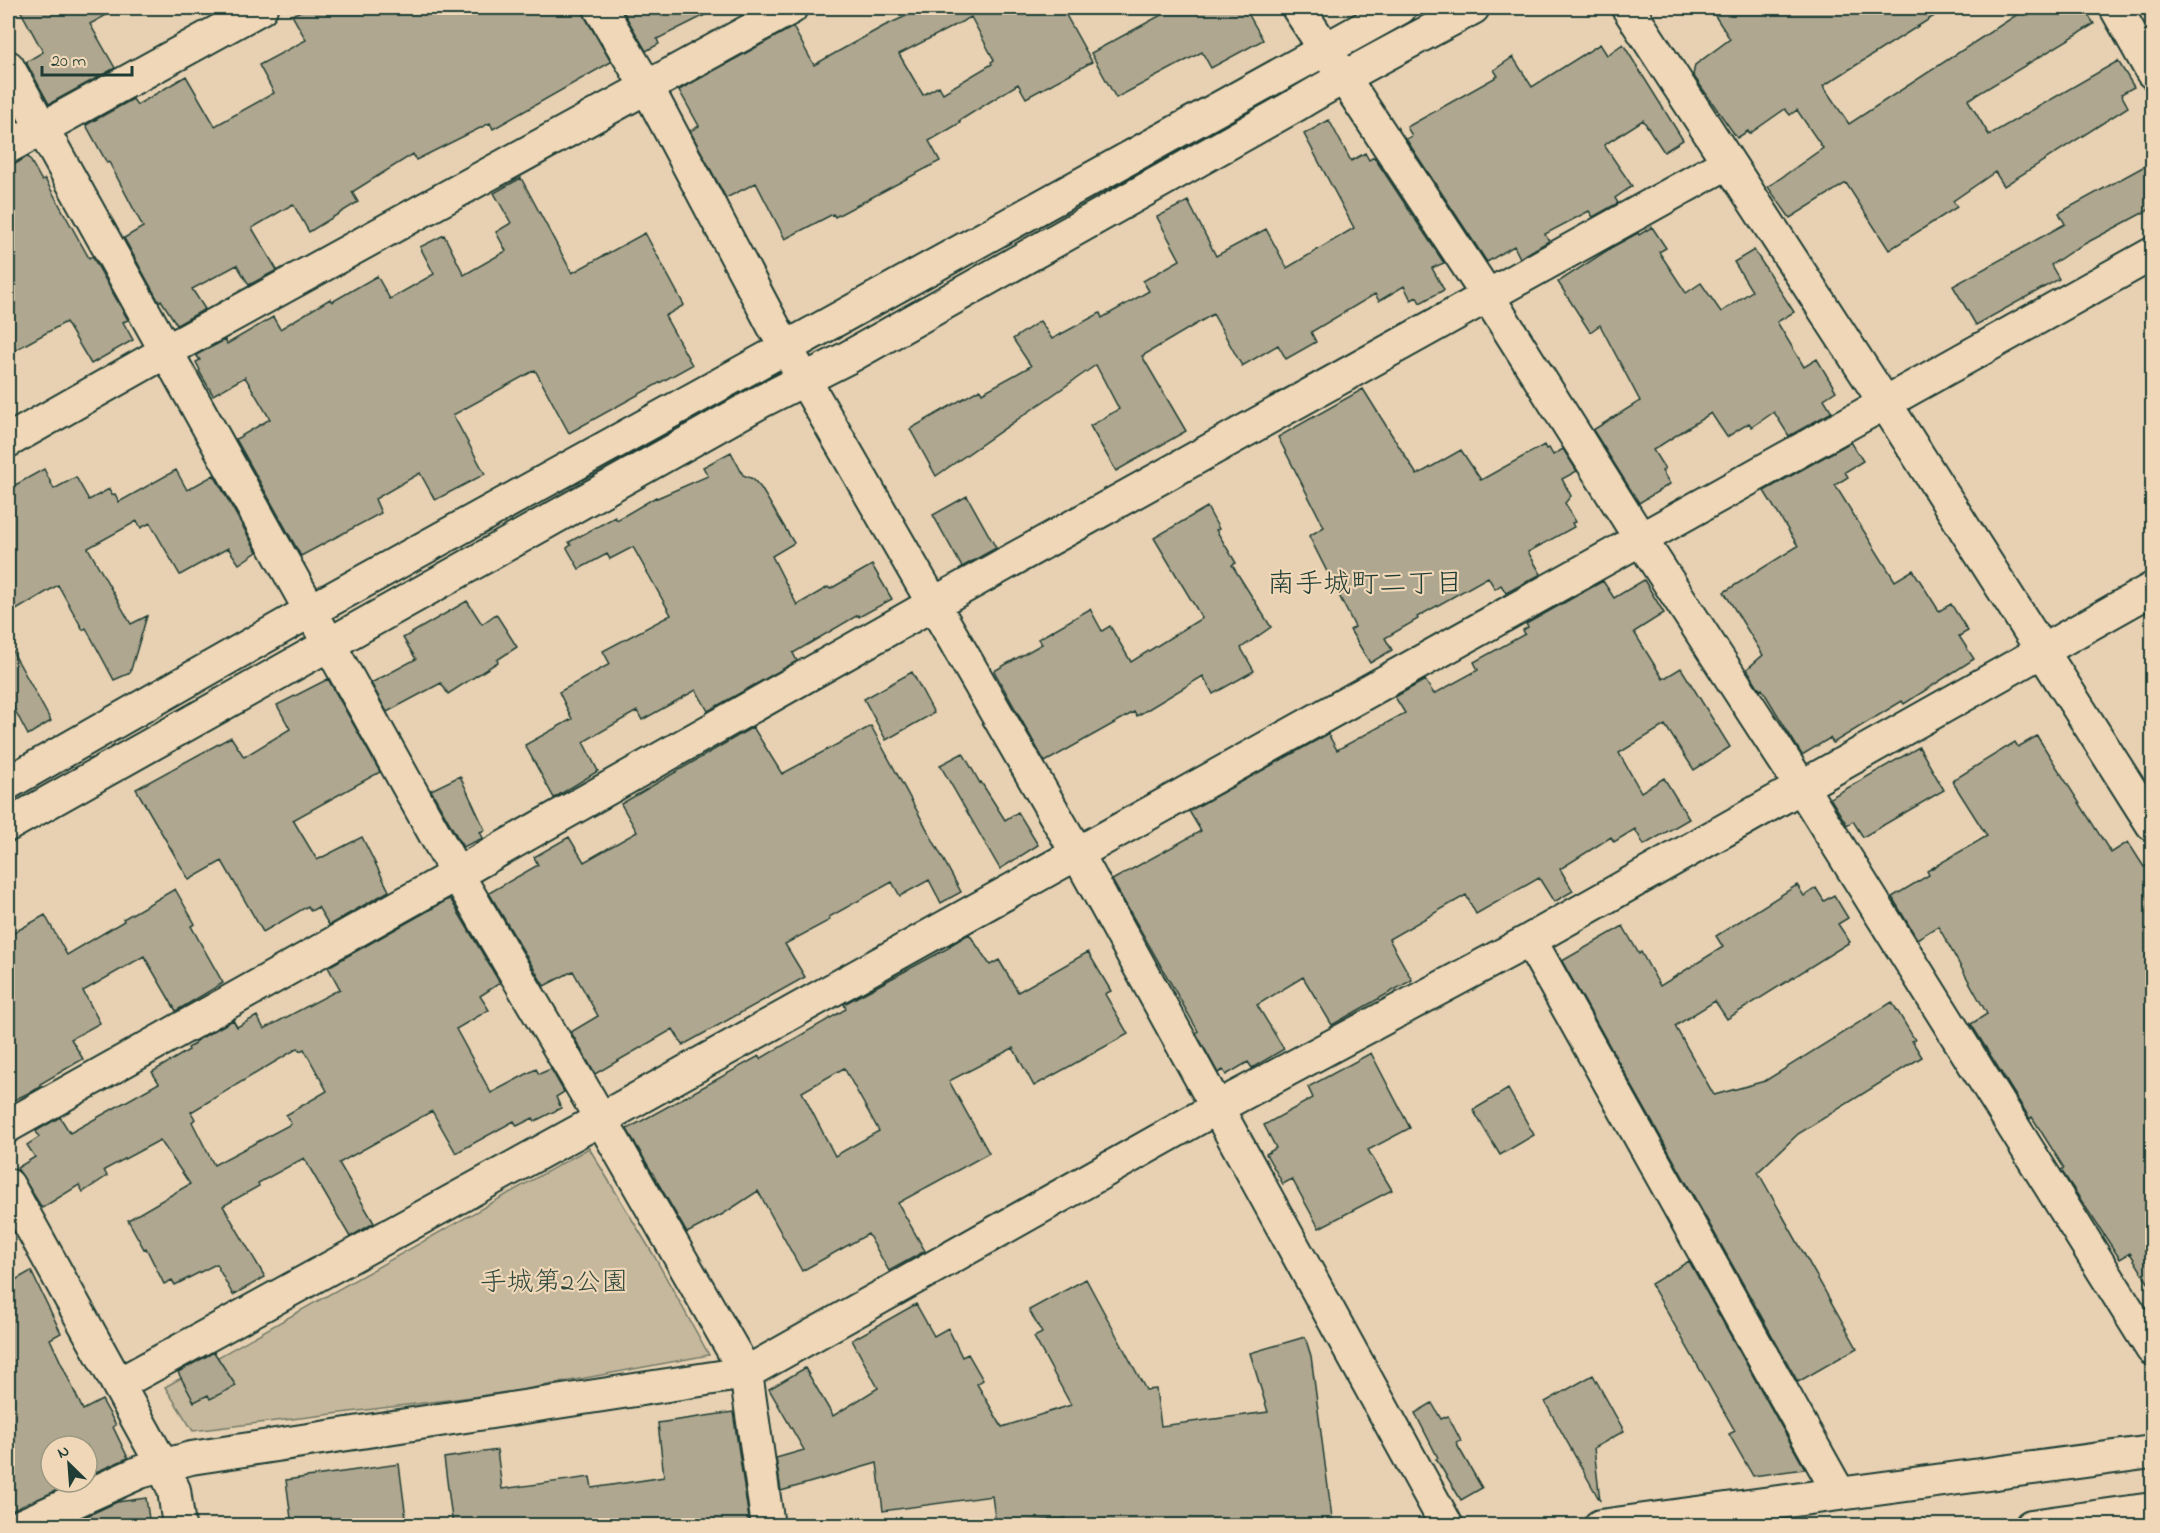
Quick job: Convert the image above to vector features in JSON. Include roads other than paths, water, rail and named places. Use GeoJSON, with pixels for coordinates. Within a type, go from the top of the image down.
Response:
{"type":"FeatureCollection","features":[{"type":"Feature","properties":{"kind":"street"},"geometry":{"type":"LineString","coordinates":[[8,147],[261,8]]}},
{"type":"Feature","properties":{"kind":"street"},"geometry":{"type":"LineString","coordinates":[[600,8],[647,87],[785,347],[1077,853],[1447,1526]]}},
{"type":"Feature","properties":{"kind":"street"},"geometry":{"type":"LineString","coordinates":[[8,441],[165,352],[791,8]]}},
{"type":"Feature","properties":{"kind":"street"},"geometry":{"type":"LineString","coordinates":[[1298,8],[1487,295],[1640,538],[1801,786],[2152,1349]]}},
{"type":"Feature","properties":{"kind":"street"},"geometry":{"type":"LineString","coordinates":[[8,783],[310,611],[1400,8]]}},
{"type":"Feature","properties":{"kind":"street"},"geometry":{"type":"LineString","coordinates":[[8,825],[760,402],[806,380],[1344,76],[1473,8]]}},
{"type":"Feature","properties":{"kind":"street"},"geometry":{"type":"LineString","coordinates":[[1628,8],[1885,403],[2152,824]]}},
{"type":"Feature","properties":{"kind":"street"},"geometry":{"type":"LineString","coordinates":[[2116,8],[2152,72]]}},
{"type":"Feature","properties":{"kind":"street"},"geometry":{"type":"LineString","coordinates":[[8,67],[457,874],[601,1119],[746,1373],[768,1526]]}},
{"type":"Feature","properties":{"kind":"street"},"geometry":{"type":"LineString","coordinates":[[8,1126],[933,604],[1727,163]]}},
{"type":"Feature","properties":{"kind":"street"},"geometry":{"type":"LineString","coordinates":[[119,1384],[601,1119],[2152,254]]}},
{"type":"Feature","properties":{"kind":"street"},"geometry":{"type":"LineString","coordinates":[[20,1526],[140,1472],[191,1458],[746,1373],[1218,1107],[1530,940],[2152,589]]}},
{"type":"Feature","properties":{"kind":"street"},"geometry":{"type":"LineString","coordinates":[[1530,940],[1839,1493]]}},
{"type":"Feature","properties":{"kind":"street"},"geometry":{"type":"LineString","coordinates":[[8,1185],[163,1466],[174,1490],[179,1526]]}},
{"type":"Feature","properties":{"kind":"street"},"geometry":{"type":"LineString","coordinates":[[1600,1526],[2152,1452]]}},
{"type":"Feature","properties":{"kind":"street"},"geometry":{"type":"LineString","coordinates":[[2031,1526],[2152,1509]]}},
{"type":"Feature","properties":{"kind":"district","name":"南手城町二丁目"},"geometry":{"type":"Point","coordinates":[1365,585]}},
{"type":"Feature","properties":{"kind":"park label","name":"手城第2公園"},"geometry":{"type":"Point","coordinates":[554,1283]}}]}
